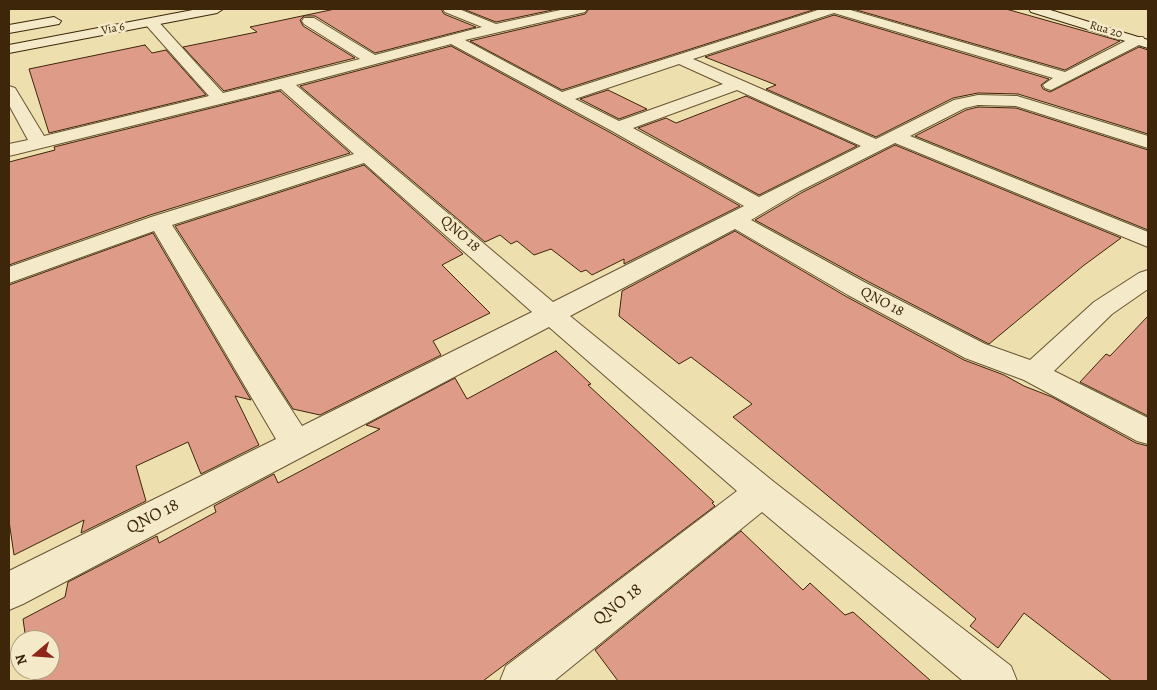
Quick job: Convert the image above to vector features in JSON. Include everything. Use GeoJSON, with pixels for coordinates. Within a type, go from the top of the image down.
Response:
{"type":"FeatureCollection","features":[{"type":"Feature","properties":{"kind":"street"},"geometry":{"type":"LineString","coordinates":[[111,29],[196,9]]}},
{"type":"Feature","properties":{"kind":"street","name":"Via 6"},"geometry":{"type":"LineString","coordinates":[[9,49],[217,9]]}},
{"type":"Feature","properties":{"kind":"street"},"geometry":{"type":"LineString","coordinates":[[449,9],[494,28]]}},
{"type":"Feature","properties":{"kind":"street"},"geometry":{"type":"LineString","coordinates":[[9,150],[284,83],[494,28],[581,9]]}},
{"type":"Feature","properties":{"kind":"street"},"geometry":{"type":"LineString","coordinates":[[561,98],[833,9],[1067,77]]}},
{"type":"Feature","properties":{"kind":"street","name":"Rua 20"},"geometry":{"type":"LineString","coordinates":[[1035,9],[1143,42]]}},
{"type":"Feature","properties":{"kind":"street"},"geometry":{"type":"LineString","coordinates":[[9,29],[65,19]]}},
{"type":"Feature","properties":{"kind":"street"},"geometry":{"type":"LineString","coordinates":[[309,21],[372,59]]}},
{"type":"Feature","properties":{"kind":"street"},"geometry":{"type":"LineString","coordinates":[[151,22],[219,98]]}},
{"type":"Feature","properties":{"kind":"street"},"geometry":{"type":"LineString","coordinates":[[453,39],[618,127],[759,206]]}},
{"type":"Feature","properties":{"kind":"street","name":"QNO 18"},"geometry":{"type":"LineString","coordinates":[[1017,101],[1143,42]]}},
{"type":"Feature","properties":{"kind":"street"},"geometry":{"type":"LineString","coordinates":[[680,59],[735,84],[1148,240]]}},
{"type":"Feature","properties":{"kind":"street","name":"QNO 18"},"geometry":{"type":"LineString","coordinates":[[284,83],[551,314],[762,492],[996,681]]}},
{"type":"Feature","properties":{"kind":"street"},"geometry":{"type":"LineString","coordinates":[[618,127],[735,84]]}},
{"type":"Feature","properties":{"kind":"street"},"geometry":{"type":"LineString","coordinates":[[9,91],[38,142]]}},
{"type":"Feature","properties":{"kind":"street","name":"QNO 18"},"geometry":{"type":"LineString","coordinates":[[9,591],[960,104],[978,100],[1017,101],[1148,142]]}},
{"type":"Feature","properties":{"kind":"street"},"geometry":{"type":"LineString","coordinates":[[9,275],[160,222],[369,155]]}},
{"type":"Feature","properties":{"kind":"street","name":"QNO 18"},"geometry":{"type":"LineString","coordinates":[[735,220],[857,289],[976,351],[1034,373],[1148,432]]}},
{"type":"Feature","properties":{"kind":"street"},"geometry":{"type":"LineString","coordinates":[[160,222],[296,444]]}},
{"type":"Feature","properties":{"kind":"street"},"geometry":{"type":"LineString","coordinates":[[1034,373],[1103,308],[1148,278]]}},
{"type":"Feature","properties":{"kind":"street","name":"QNO 18"},"geometry":{"type":"LineString","coordinates":[[521,681],[762,492]]}},
{"type":"Feature","properties":{"kind":"building"},"geometry":{"type":"Polygon","coordinates":[[[335,9],[441,9],[444,14],[476,27],[375,53],[315,16],[304,16],[300,20],[303,26],[355,58],[224,91],[183,47],[257,32],[250,27],[335,9]]]}},
{"type":"Feature","properties":{"kind":"building"},"geometry":{"type":"Polygon","coordinates":[[[463,9],[557,9],[496,22],[463,9]]]}},
{"type":"Feature","properties":{"kind":"building"},"geometry":{"type":"Polygon","coordinates":[[[589,9],[816,9],[562,90],[470,41],[585,14],[589,9]]]}},
{"type":"Feature","properties":{"kind":"building"},"geometry":{"type":"Polygon","coordinates":[[[853,9],[1006,9],[1120,41],[1065,70],[853,9]]]}},
{"type":"Feature","properties":{"kind":"building"},"geometry":{"type":"Polygon","coordinates":[[[834,15],[1049,79],[1041,85],[1043,89],[1050,92],[1139,47],[1148,50],[1148,134],[1018,94],[978,93],[953,98],[876,137],[766,89],[776,85],[705,57],[834,15]]]}},
{"type":"Feature","properties":{"kind":"building"},"geometry":{"type":"Polygon","coordinates":[[[145,45],[152,53],[166,50],[206,95],[49,133],[29,69],[145,45]]]}},
{"type":"Feature","properties":{"kind":"building"},"geometry":{"type":"Polygon","coordinates":[[[451,46],[740,206],[624,264],[624,259],[592,275],[586,270],[581,272],[551,249],[534,255],[517,241],[511,244],[500,235],[485,242],[300,86],[451,46]]]}},
{"type":"Feature","properties":{"kind":"building"},"geometry":{"type":"Polygon","coordinates":[[[608,90],[647,109],[619,119],[580,99],[608,90]]]}},
{"type":"Feature","properties":{"kind":"building"},"geometry":{"type":"Polygon","coordinates":[[[280,91],[350,153],[150,215],[9,265],[9,162],[55,150],[54,147],[280,91]]]}},
{"type":"Feature","properties":{"kind":"building"},"geometry":{"type":"Polygon","coordinates":[[[746,96],[857,146],[759,195],[638,128],[666,118],[676,123],[746,96]]]}},
{"type":"Feature","properties":{"kind":"building"},"geometry":{"type":"Polygon","coordinates":[[[978,107],[1016,108],[1148,150],[1148,230],[915,136],[966,110],[978,107]]]}},
{"type":"Feature","properties":{"kind":"building"},"geometry":{"type":"Polygon","coordinates":[[[895,145],[1121,238],[1083,266],[989,344],[755,220],[801,193],[895,145]]]}},
{"type":"Feature","properties":{"kind":"building"},"geometry":{"type":"Polygon","coordinates":[[[364,165],[463,254],[442,265],[490,313],[433,341],[441,355],[320,415],[293,409],[175,226],[364,165]]]}},
{"type":"Feature","properties":{"kind":"building"},"geometry":{"type":"Polygon","coordinates":[[[735,231],[847,297],[964,360],[1004,375],[1024,386],[1052,397],[1136,443],[1148,446],[1148,681],[1112,681],[1024,613],[998,648],[970,626],[976,619],[733,417],[752,404],[691,357],[679,364],[619,316],[622,291],[735,231]]]}},
{"type":"Feature","properties":{"kind":"building"},"geometry":{"type":"Polygon","coordinates":[[[153,233],[251,400],[235,396],[259,445],[201,474],[188,442],[136,466],[146,501],[81,533],[84,520],[14,555],[9,521],[9,285],[153,233]]]}},
{"type":"Feature","properties":{"kind":"building"},"geometry":{"type":"Polygon","coordinates":[[[1148,316],[1148,416],[1080,382],[1106,354],[1110,356],[1148,316]]]}},
{"type":"Feature","properties":{"kind":"building"},"geometry":{"type":"Polygon","coordinates":[[[556,351],[591,384],[588,385],[714,502],[712,503],[715,506],[483,681],[34,681],[60,680],[60,630],[25,630],[23,619],[65,597],[68,582],[157,536],[159,543],[216,512],[214,506],[274,474],[278,483],[380,429],[366,425],[455,378],[467,399],[556,351]]]}},
{"type":"Feature","properties":{"kind":"building"},"geometry":{"type":"Polygon","coordinates":[[[741,531],[803,590],[810,583],[845,615],[853,612],[931,681],[618,681],[595,650],[741,531]]]}}]}
